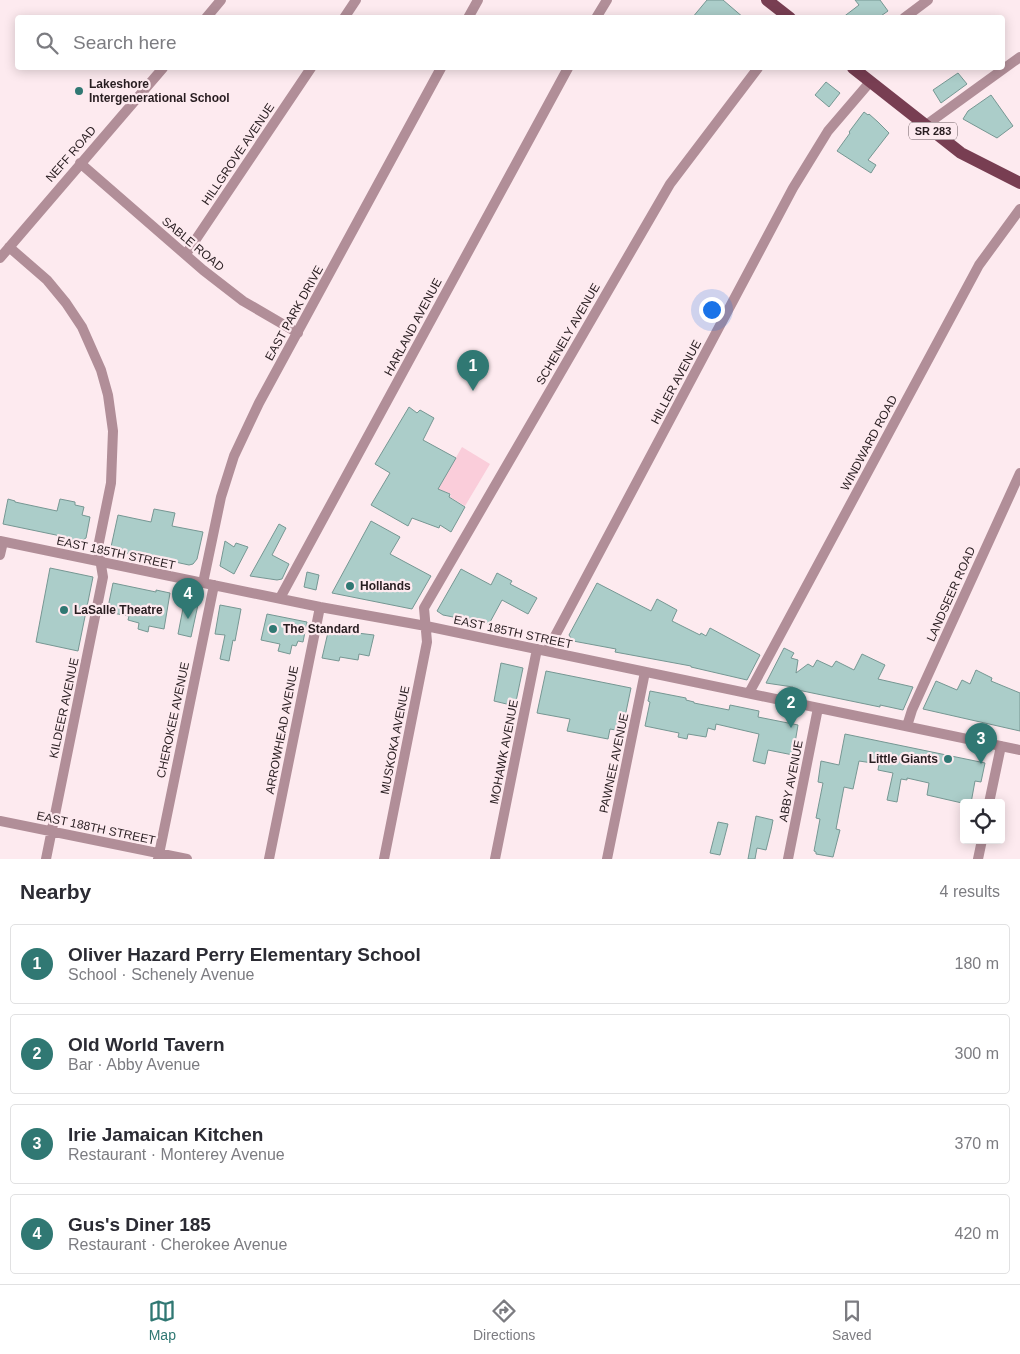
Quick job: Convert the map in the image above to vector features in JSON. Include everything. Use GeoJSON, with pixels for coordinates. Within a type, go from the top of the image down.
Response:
{"type":"FeatureCollection","features":[{"type":"Feature","properties":{"kind":"main road"},"geometry":{"type":"LineString","coordinates":[[769,1],[786,15]]}},
{"type":"Feature","properties":{"kind":"main road","name":"SR 283"},"geometry":{"type":"LineString","coordinates":[[855,70],[961,153],[1020,183]]}},
{"type":"Feature","properties":{"kind":"street"},"geometry":{"type":"LineString","coordinates":[[208,15],[221,0]]}},
{"type":"Feature","properties":{"kind":"street"},"geometry":{"type":"LineString","coordinates":[[346,15],[356,0]]}},
{"type":"Feature","properties":{"kind":"street"},"geometry":{"type":"LineString","coordinates":[[470,15],[478,0]]}},
{"type":"Feature","properties":{"kind":"street"},"geometry":{"type":"LineString","coordinates":[[598,15],[607,0]]}},
{"type":"Feature","properties":{"kind":"street"},"geometry":{"type":"LineString","coordinates":[[908,15],[928,0]]}},
{"type":"Feature","properties":{"kind":"street"},"geometry":{"type":"LineString","coordinates":[[1005,68],[1020,57]]}},
{"type":"Feature","properties":{"kind":"street","name":"NEFF ROAD"},"geometry":{"type":"LineString","coordinates":[[0,258],[160,70]]}},
{"type":"Feature","properties":{"kind":"street","name":"HILLGROVE AVENUE"},"geometry":{"type":"LineString","coordinates":[[186,254],[309,70]]}},
{"type":"Feature","properties":{"kind":"street","name":"EAST PARK DRIVE"},"geometry":{"type":"LineString","coordinates":[[208,584],[221,497],[234,456],[259,403],[440,70]]}},
{"type":"Feature","properties":{"kind":"street","name":"HARLAND AVENUE"},"geometry":{"type":"LineString","coordinates":[[280,598],[567,70]]}},
{"type":"Feature","properties":{"kind":"street","name":"SCHENELY AVENUE"},"geometry":{"type":"LineString","coordinates":[[426,626],[424,608],[670,184],[756,70]]}},
{"type":"Feature","properties":{"kind":"street"},"geometry":{"type":"LineString","coordinates":[[926,125],[1002,70]]}},
{"type":"Feature","properties":{"kind":"street","name":"HILLER AVENUE"},"geometry":{"type":"LineString","coordinates":[[542,650],[793,188],[828,131],[870,82]]}},
{"type":"Feature","properties":{"kind":"street","name":"SABLE ROAD"},"geometry":{"type":"LineString","coordinates":[[80,163],[243,301],[298,333]]}},
{"type":"Feature","properties":{"kind":"street","name":"WINDWARD ROAD"},"geometry":{"type":"LineString","coordinates":[[749,693],[979,265],[1020,209]]}},
{"type":"Feature","properties":{"kind":"street","name":"KILDEER AVENUE"},"geometry":{"type":"LineString","coordinates":[[9,247],[47,280],[66,303],[82,327],[102,370],[113,431],[111,483],[98,547],[103,577],[46,859]]}},
{"type":"Feature","properties":{"kind":"street","name":"LANDSEER ROAD"},"geometry":{"type":"LineString","coordinates":[[907,726],[912,710],[1020,473]]}},
{"type":"Feature","properties":{"kind":"street"},"geometry":{"type":"LineString","coordinates":[[0,556],[1,541]]}},
{"type":"Feature","properties":{"kind":"street","name":"EAST 185TH STREET"},"geometry":{"type":"LineString","coordinates":[[1,541],[320,607],[426,626],[1020,750]]}},
{"type":"Feature","properties":{"kind":"street","name":"CHEROKEE AVENUE"},"geometry":{"type":"LineString","coordinates":[[158,856],[208,584]]}},
{"type":"Feature","properties":{"kind":"street","name":"ARROWHEAD AVENUE"},"geometry":{"type":"LineString","coordinates":[[269,859],[320,607]]}},
{"type":"Feature","properties":{"kind":"street","name":"MUSKOKA AVENUE"},"geometry":{"type":"LineString","coordinates":[[384,859],[427,642],[426,626]]}},
{"type":"Feature","properties":{"kind":"street","name":"MOHAWK AVENUE"},"geometry":{"type":"LineString","coordinates":[[495,859],[542,650]]}},
{"type":"Feature","properties":{"kind":"street","name":"PAWNEE AVENUE"},"geometry":{"type":"LineString","coordinates":[[607,859],[645,672]]}},
{"type":"Feature","properties":{"kind":"street","name":"ABBY AVENUE"},"geometry":{"type":"LineString","coordinates":[[788,859],[818,708]]}},
{"type":"Feature","properties":{"kind":"street"},"geometry":{"type":"LineString","coordinates":[[990,799],[1001,746]]}},
{"type":"Feature","properties":{"kind":"street","name":"EAST 188TH STREET"},"geometry":{"type":"LineString","coordinates":[[0,820],[158,856],[186,859]]}},
{"type":"Feature","properties":{"kind":"street"},"geometry":{"type":"LineString","coordinates":[[978,859],[981,844]]}},
{"type":"Feature","properties":{"kind":"shaded area"},"geometry":{"type":"Polygon","coordinates":[[[462,447],[490,464],[465,506],[450,497],[451,494],[438,489],[462,447]]]}},
{"type":"Feature","properties":{"kind":"building"},"geometry":{"type":"Polygon","coordinates":[[[707,0],[723,0],[740,15],[694,15],[707,0]]]}},
{"type":"Feature","properties":{"kind":"building"},"geometry":{"type":"Polygon","coordinates":[[[855,0],[880,0],[888,11],[882,15],[846,15],[859,5],[855,0]]]}},
{"type":"Feature","properties":{"kind":"building"},"geometry":{"type":"Polygon","coordinates":[[[958,73],[967,84],[941,103],[933,90],[958,73]]]}},
{"type":"Feature","properties":{"kind":"building"},"geometry":{"type":"Polygon","coordinates":[[[826,82],[840,93],[829,107],[815,95],[826,82]]]}},
{"type":"Feature","properties":{"kind":"building"},"geometry":{"type":"Polygon","coordinates":[[[991,95],[1013,126],[997,138],[963,119],[968,111],[991,95]]]}},
{"type":"Feature","properties":{"kind":"building"},"geometry":{"type":"Polygon","coordinates":[[[864,112],[869,114],[889,133],[868,160],[876,165],[871,173],[837,151],[864,112]]]}},
{"type":"Feature","properties":{"kind":"building"},"geometry":{"type":"Polygon","coordinates":[[[409,407],[417,413],[420,410],[434,418],[423,440],[456,458],[438,489],[450,494],[449,497],[465,507],[451,532],[440,525],[439,528],[412,518],[408,526],[371,505],[390,473],[375,464],[409,407]]]}},
{"type":"Feature","properties":{"kind":"building"},"geometry":{"type":"Polygon","coordinates":[[[8,499],[57,511],[60,499],[75,502],[75,505],[84,507],[82,515],[90,517],[86,538],[76,542],[69,540],[69,538],[60,538],[56,535],[3,524],[8,499]]]}},
{"type":"Feature","properties":{"kind":"building"},"geometry":{"type":"Polygon","coordinates":[[[154,509],[175,513],[172,526],[203,532],[197,559],[193,564],[189,565],[166,560],[166,562],[114,550],[111,547],[118,515],[151,522],[154,509]]]}},
{"type":"Feature","properties":{"kind":"building"},"geometry":{"type":"Polygon","coordinates":[[[371,521],[400,537],[390,554],[431,576],[412,609],[332,593],[371,521]]]}},
{"type":"Feature","properties":{"kind":"building"},"geometry":{"type":"Polygon","coordinates":[[[279,524],[286,528],[272,555],[289,564],[282,579],[250,576],[279,524]]]}},
{"type":"Feature","properties":{"kind":"building"},"geometry":{"type":"Polygon","coordinates":[[[225,541],[234,547],[236,543],[248,547],[234,574],[220,566],[225,541]]]}},
{"type":"Feature","properties":{"kind":"building","name":"LaSalle Theatre"},"geometry":{"type":"Polygon","coordinates":[[[50,568],[93,577],[78,651],[36,642],[50,568]]]}},
{"type":"Feature","properties":{"kind":"building"},"geometry":{"type":"Polygon","coordinates":[[[461,569],[491,585],[497,573],[512,581],[510,584],[537,598],[528,614],[502,600],[489,624],[443,615],[437,611],[461,569]]]}},
{"type":"Feature","properties":{"kind":"building"},"geometry":{"type":"Polygon","coordinates":[[[307,572],[319,575],[316,590],[304,587],[307,572]]]}},
{"type":"Feature","properties":{"kind":"building"},"geometry":{"type":"Polygon","coordinates":[[[113,583],[170,593],[164,629],[149,626],[148,632],[138,629],[139,623],[128,620],[129,616],[107,612],[113,583]]]}},
{"type":"Feature","properties":{"kind":"building"},"geometry":{"type":"Polygon","coordinates":[[[597,583],[651,611],[657,599],[677,610],[672,621],[700,635],[701,633],[706,636],[710,628],[760,655],[747,680],[691,666],[615,652],[616,649],[573,641],[569,635],[597,583]]]}},
{"type":"Feature","properties":{"kind":"building"},"geometry":{"type":"Polygon","coordinates":[[[185,598],[199,600],[191,637],[178,634],[185,598]]]}},
{"type":"Feature","properties":{"kind":"building"},"geometry":{"type":"Polygon","coordinates":[[[220,605],[241,609],[229,661],[220,659],[225,635],[215,634],[220,605]]]}},
{"type":"Feature","properties":{"kind":"building"},"geometry":{"type":"Polygon","coordinates":[[[267,614],[307,622],[303,642],[298,641],[296,646],[292,645],[290,654],[278,651],[280,644],[261,640],[267,614]]]}},
{"type":"Feature","properties":{"kind":"building"},"geometry":{"type":"Polygon","coordinates":[[[329,628],[374,635],[369,656],[359,654],[358,660],[340,657],[339,661],[322,658],[329,628]]]}},
{"type":"Feature","properties":{"kind":"building"},"geometry":{"type":"Polygon","coordinates":[[[784,648],[794,653],[791,658],[798,660],[796,673],[808,664],[813,667],[817,660],[832,667],[836,661],[854,670],[862,654],[885,665],[878,679],[913,687],[903,710],[880,705],[880,707],[793,689],[793,687],[766,683],[784,648]]]}},
{"type":"Feature","properties":{"kind":"building"},"geometry":{"type":"Polygon","coordinates":[[[501,663],[523,668],[515,706],[494,701],[501,663]]]}},
{"type":"Feature","properties":{"kind":"building"},"geometry":{"type":"Polygon","coordinates":[[[976,670],[992,678],[991,681],[1020,693],[1020,731],[923,709],[936,681],[957,690],[962,680],[970,684],[976,670]]]}},
{"type":"Feature","properties":{"kind":"building"},"geometry":{"type":"Polygon","coordinates":[[[546,671],[631,688],[622,731],[610,729],[608,739],[567,731],[570,719],[537,713],[546,671]]]}},
{"type":"Feature","properties":{"kind":"building"},"geometry":{"type":"Polygon","coordinates":[[[650,691],[686,698],[686,700],[694,703],[729,710],[730,705],[759,711],[758,717],[798,725],[793,755],[768,750],[765,764],[753,761],[759,734],[716,724],[715,730],[708,728],[706,737],[688,734],[687,739],[678,737],[679,733],[645,726],[650,702],[648,701],[650,691]]]}},
{"type":"Feature","properties":{"kind":"building"},"geometry":{"type":"Polygon","coordinates":[[[845,734],[985,763],[981,782],[975,781],[972,799],[960,799],[960,803],[927,795],[929,783],[907,778],[907,780],[901,779],[897,802],[887,800],[893,773],[878,770],[879,764],[859,761],[853,789],[844,787],[836,829],[840,830],[833,857],[816,854],[814,851],[820,819],[816,818],[823,783],[818,782],[821,761],[839,765],[845,734]]]}},
{"type":"Feature","properties":{"kind":"building"},"geometry":{"type":"Polygon","coordinates":[[[756,816],[773,820],[766,850],[757,848],[755,859],[748,859],[756,816]]]}},
{"type":"Feature","properties":{"kind":"building"},"geometry":{"type":"Polygon","coordinates":[[[718,822],[728,824],[720,855],[710,853],[718,822]]]}},
{"type":"Feature","properties":{"kind":"place","name":"Lakeshore Intergenerational School"},"geometry":{"type":"Point","coordinates":[79,91]}},
{"type":"Feature","properties":{"kind":"place","name":"Oliver Hazard Perry Elementary School"},"geometry":{"type":"Point","coordinates":[473,391]}},
{"type":"Feature","properties":{"kind":"place","name":"Hollands"},"geometry":{"type":"Point","coordinates":[350,586]}},
{"type":"Feature","properties":{"kind":"place","name":"LaSalle Theatre"},"geometry":{"type":"Point","coordinates":[64,610]}},
{"type":"Feature","properties":{"kind":"place","name":"Gus's Diner 185"},"geometry":{"type":"Point","coordinates":[188,619]}},
{"type":"Feature","properties":{"kind":"place","name":"The Standard"},"geometry":{"type":"Point","coordinates":[273,629]}},
{"type":"Feature","properties":{"kind":"place","name":"Old World Tavern"},"geometry":{"type":"Point","coordinates":[791,728]}},
{"type":"Feature","properties":{"kind":"place","name":"Little Giants"},"geometry":{"type":"Point","coordinates":[948,759]}},
{"type":"Feature","properties":{"kind":"place","name":"Irie Jamaican Kitchen"},"geometry":{"type":"Point","coordinates":[981,764]}}]}
